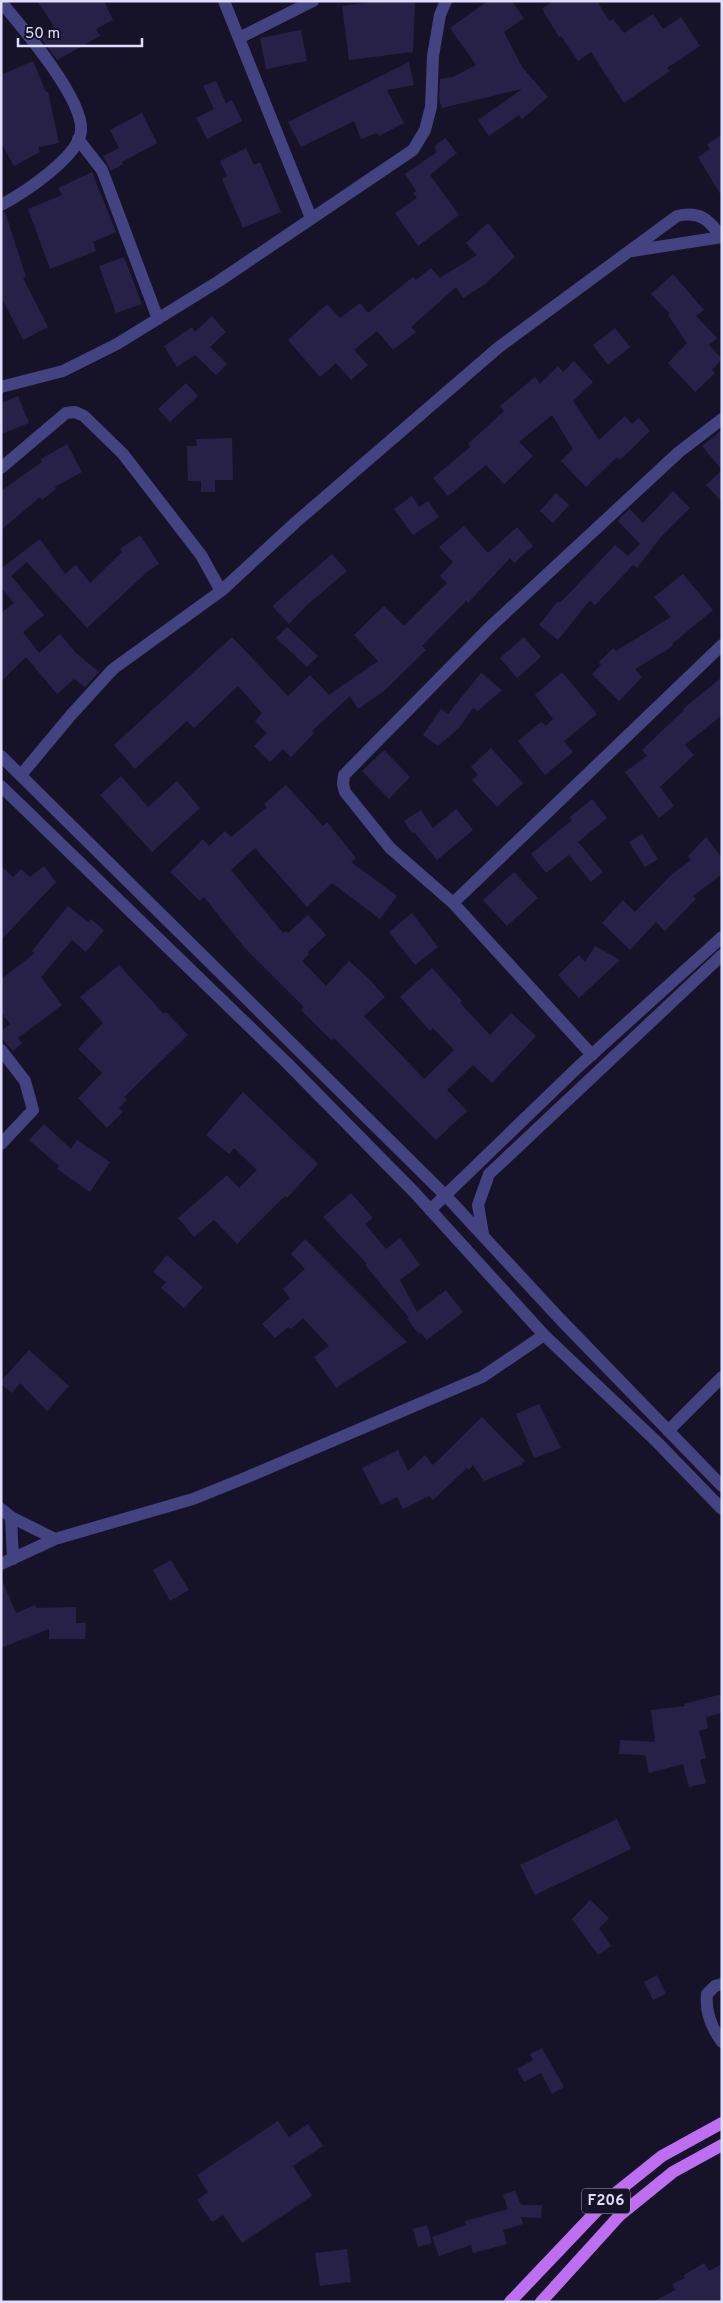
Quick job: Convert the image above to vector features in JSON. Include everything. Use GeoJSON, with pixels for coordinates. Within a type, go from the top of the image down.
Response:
{"type":"FeatureCollection","features":[{"type":"Feature","properties":{"kind":"main road","name":"F206"},"geometry":{"type":"LineString","coordinates":[[510,2302],[607,2200],[662,2156],[722,2123]]}},
{"type":"Feature","properties":{"kind":"main road","name":"F206"},"geometry":{"type":"LineString","coordinates":[[541,2302],[620,2215],[673,2172],[722,2145]]}},
{"type":"Feature","properties":{"kind":"street"},"geometry":{"type":"LineString","coordinates":[[224,1],[311,218]]}},
{"type":"Feature","properties":{"kind":"street"},"geometry":{"type":"LineString","coordinates":[[239,38],[313,1]]}},
{"type":"Feature","properties":{"kind":"street"},"geometry":{"type":"LineString","coordinates":[[1,387],[63,371],[117,344],[158,319],[413,150],[425,130],[431,107],[433,56],[440,15],[446,1]]}},
{"type":"Feature","properties":{"kind":"street"},"geometry":{"type":"LineString","coordinates":[[1,2],[58,72],[79,116],[82,132],[56,167],[36,184],[1,205]]}},
{"type":"Feature","properties":{"kind":"street"},"geometry":{"type":"LineString","coordinates":[[78,139],[102,170],[158,319]]}},
{"type":"Feature","properties":{"kind":"street"},"geometry":{"type":"LineString","coordinates":[[21,776],[71,715],[113,669],[221,590],[296,522],[499,347],[574,290],[632,251],[665,223],[677,216],[692,213],[702,217],[722,237],[632,251]]}},
{"type":"Feature","properties":{"kind":"street"},"geometry":{"type":"LineString","coordinates":[[1,468],[66,413],[75,412],[84,416],[123,454],[201,555],[221,590]]}},
{"type":"Feature","properties":{"kind":"street"},"geometry":{"type":"LineString","coordinates":[[592,1055],[452,904],[390,848],[345,792],[343,784],[344,775],[489,628],[679,452],[722,419]]}},
{"type":"Feature","properties":{"kind":"street"},"geometry":{"type":"LineString","coordinates":[[452,904],[722,645]]}},
{"type":"Feature","properties":{"kind":"street"},"geometry":{"type":"LineString","coordinates":[[1,756],[446,1196],[561,1320],[722,1486]]}},
{"type":"Feature","properties":{"kind":"street"},"geometry":{"type":"LineString","coordinates":[[1,786],[287,1063],[430,1210],[544,1335],[657,1442],[722,1509]]}},
{"type":"Feature","properties":{"kind":"street"},"geometry":{"type":"LineString","coordinates":[[430,1210],[592,1055],[722,937]]}},
{"type":"Feature","properties":{"kind":"street"},"geometry":{"type":"LineString","coordinates":[[483,1234],[478,1205],[489,1174],[722,956]]}},
{"type":"Feature","properties":{"kind":"street"},"geometry":{"type":"LineString","coordinates":[[1,1050],[25,1081],[33,1110],[1,1144]]}},
{"type":"Feature","properties":{"kind":"street"},"geometry":{"type":"LineString","coordinates":[[55,1539],[6,1513],[7,1561],[55,1539],[193,1499],[236,1481],[482,1377],[544,1335]]}},
{"type":"Feature","properties":{"kind":"street"},"geometry":{"type":"LineString","coordinates":[[668,1431],[722,1377]]}},
{"type":"Feature","properties":{"kind":"street"},"geometry":{"type":"LineString","coordinates":[[722,1984],[715,1986],[707,1994],[706,2006],[713,2029],[722,2042]]}},
{"type":"Feature","properties":{"kind":"building"},"geometry":{"type":"Polygon","coordinates":[[[37,1],[104,1],[113,20],[96,29],[100,36],[57,60],[41,38],[56,29],[37,1]]]}},
{"type":"Feature","properties":{"kind":"building"},"geometry":{"type":"Polygon","coordinates":[[[380,1],[415,1],[413,52],[349,60],[342,6],[380,1]]]}},
{"type":"Feature","properties":{"kind":"building"},"geometry":{"type":"Polygon","coordinates":[[[488,1],[512,1],[524,18],[504,32],[522,67],[548,97],[522,119],[519,115],[489,136],[478,120],[522,89],[442,108],[439,99],[440,79],[453,77],[476,65],[450,28],[488,1]]]}},
{"type":"Feature","properties":{"kind":"building"},"geometry":{"type":"Polygon","coordinates":[[[553,1],[597,1],[609,21],[613,19],[624,33],[653,14],[663,29],[681,17],[700,46],[667,68],[670,71],[624,103],[591,52],[578,61],[561,36],[559,37],[542,9],[553,1]]]}},
{"type":"Feature","properties":{"kind":"building"},"geometry":{"type":"Polygon","coordinates":[[[301,30],[307,61],[266,69],[260,38],[301,30]]]}},
{"type":"Feature","properties":{"kind":"building"},"geometry":{"type":"Polygon","coordinates":[[[33,61],[46,92],[48,92],[59,143],[38,147],[40,152],[14,166],[1,143],[1,75],[33,61]]]}},
{"type":"Feature","properties":{"kind":"building"},"geometry":{"type":"Polygon","coordinates":[[[409,62],[414,85],[387,90],[404,123],[379,136],[377,133],[361,139],[354,121],[301,147],[288,122],[409,62]]]}},
{"type":"Feature","properties":{"kind":"building"},"geometry":{"type":"Polygon","coordinates":[[[216,81],[226,103],[232,100],[242,121],[207,139],[196,118],[214,109],[203,86],[216,81]]]}},
{"type":"Feature","properties":{"kind":"building"},"geometry":{"type":"Polygon","coordinates":[[[142,113],[157,143],[122,162],[123,164],[111,171],[103,156],[119,148],[110,130],[142,113]]]}},
{"type":"Feature","properties":{"kind":"building"},"geometry":{"type":"Polygon","coordinates":[[[722,135],[722,197],[698,157],[710,149],[707,144],[722,135]]]}},
{"type":"Feature","properties":{"kind":"building"},"geometry":{"type":"Polygon","coordinates":[[[445,138],[457,153],[430,175],[459,215],[418,246],[395,213],[417,198],[413,193],[416,191],[405,174],[437,152],[434,147],[445,138]]]}},
{"type":"Feature","properties":{"kind":"building"},"geometry":{"type":"Polygon","coordinates":[[[246,148],[254,165],[260,162],[281,212],[243,228],[222,179],[227,176],[220,161],[246,148]]]}},
{"type":"Feature","properties":{"kind":"building"},"geometry":{"type":"Polygon","coordinates":[[[92,172],[116,232],[93,242],[96,251],[50,269],[28,209],[62,195],[58,188],[92,172]]]}},
{"type":"Feature","properties":{"kind":"building"},"geometry":{"type":"Polygon","coordinates":[[[5,212],[26,277],[23,278],[48,327],[23,340],[1,296],[1,213],[5,212]]]}},
{"type":"Feature","properties":{"kind":"building"},"geometry":{"type":"Polygon","coordinates":[[[488,223],[515,257],[485,284],[463,298],[456,287],[411,327],[416,332],[393,350],[377,331],[354,350],[368,365],[351,380],[336,363],[320,377],[288,340],[327,304],[340,318],[360,303],[368,313],[413,277],[416,280],[431,268],[440,278],[477,255],[466,243],[488,223]]]}},
{"type":"Feature","properties":{"kind":"building"},"geometry":{"type":"Polygon","coordinates":[[[124,257],[142,304],[116,313],[99,266],[124,257]]]}},
{"type":"Feature","properties":{"kind":"building"},"geometry":{"type":"Polygon","coordinates":[[[673,274],[704,310],[696,316],[717,338],[709,345],[722,359],[712,370],[715,373],[695,392],[668,363],[687,343],[668,315],[670,314],[651,294],[673,274]]]}},
{"type":"Feature","properties":{"kind":"building"},"geometry":{"type":"Polygon","coordinates":[[[212,316],[226,332],[210,347],[227,364],[216,375],[195,355],[177,367],[164,346],[192,327],[195,332],[212,316]]]}},
{"type":"Feature","properties":{"kind":"building"},"geometry":{"type":"Polygon","coordinates":[[[615,328],[630,347],[608,365],[593,345],[615,328]]]}},
{"type":"Feature","properties":{"kind":"building"},"geometry":{"type":"Polygon","coordinates":[[[574,361],[593,382],[573,401],[599,440],[625,416],[632,424],[639,418],[650,431],[620,460],[617,457],[586,487],[561,461],[573,449],[552,415],[519,442],[533,456],[504,484],[486,465],[448,496],[433,478],[470,447],[468,444],[504,411],[500,406],[535,377],[540,384],[558,366],[563,372],[574,361]]]}},
{"type":"Feature","properties":{"kind":"building"},"geometry":{"type":"Polygon","coordinates":[[[186,383],[198,396],[170,422],[158,409],[186,383]]]}},
{"type":"Feature","properties":{"kind":"building"},"geometry":{"type":"Polygon","coordinates":[[[18,396],[29,423],[1,434],[1,403],[18,396]]]}},
{"type":"Feature","properties":{"kind":"building"},"geometry":{"type":"Polygon","coordinates":[[[722,430],[722,470],[702,446],[722,430]]]}},
{"type":"Feature","properties":{"kind":"building"},"geometry":{"type":"Polygon","coordinates":[[[232,438],[233,480],[215,480],[215,492],[201,492],[201,481],[188,481],[187,446],[197,446],[196,439],[232,438]]]}},
{"type":"Feature","properties":{"kind":"building"},"geometry":{"type":"Polygon","coordinates":[[[67,444],[82,472],[55,487],[56,489],[42,500],[40,497],[1,530],[1,491],[42,462],[41,459],[67,444]]]}},
{"type":"Feature","properties":{"kind":"building"},"geometry":{"type":"Polygon","coordinates":[[[722,470],[722,502],[706,485],[722,470]]]}},
{"type":"Feature","properties":{"kind":"building"},"geometry":{"type":"Polygon","coordinates":[[[673,491],[690,508],[660,538],[637,568],[633,565],[595,605],[590,600],[558,640],[539,625],[558,601],[560,603],[615,545],[628,556],[640,544],[618,521],[621,517],[630,509],[643,523],[673,491]]]}},
{"type":"Feature","properties":{"kind":"building"},"geometry":{"type":"Polygon","coordinates":[[[556,493],[569,505],[553,523],[540,511],[556,493]]]}},
{"type":"Feature","properties":{"kind":"building"},"geometry":{"type":"Polygon","coordinates":[[[412,496],[419,507],[428,501],[439,517],[413,535],[394,509],[412,496]]]}},
{"type":"Feature","properties":{"kind":"building"},"geometry":{"type":"Polygon","coordinates":[[[464,526],[488,553],[517,527],[533,546],[514,563],[510,558],[468,603],[466,601],[422,646],[426,650],[384,691],[358,709],[350,696],[312,731],[314,733],[291,757],[283,749],[270,762],[254,746],[267,733],[255,721],[262,713],[238,686],[194,728],[187,721],[135,769],[114,745],[232,637],[288,696],[310,675],[329,695],[378,661],[354,635],[384,606],[404,626],[447,583],[440,576],[453,562],[439,547],[464,526]]]}},
{"type":"Feature","properties":{"kind":"building"},"geometry":{"type":"Polygon","coordinates":[[[140,535],[159,564],[147,572],[87,628],[27,562],[11,576],[44,615],[23,632],[39,653],[60,634],[76,653],[99,672],[85,687],[74,679],[57,694],[26,657],[1,682],[1,613],[14,603],[1,588],[1,565],[3,567],[40,539],[65,574],[76,565],[90,583],[122,552],[120,549],[140,535]]]}},
{"type":"Feature","properties":{"kind":"building"},"geometry":{"type":"Polygon","coordinates":[[[332,554],[347,571],[307,605],[289,624],[272,606],[332,554]]]}},
{"type":"Feature","properties":{"kind":"building"},"geometry":{"type":"Polygon","coordinates":[[[683,574],[713,610],[672,644],[673,646],[635,669],[642,677],[619,701],[592,674],[601,665],[599,662],[613,648],[616,651],[671,617],[654,597],[683,574]]]}},
{"type":"Feature","properties":{"kind":"building"},"geometry":{"type":"Polygon","coordinates":[[[287,627],[318,656],[307,667],[276,638],[287,627]]]}},
{"type":"Feature","properties":{"kind":"building"},"geometry":{"type":"Polygon","coordinates":[[[524,637],[541,657],[517,678],[500,658],[524,637]]]}},
{"type":"Feature","properties":{"kind":"building"},"geometry":{"type":"Polygon","coordinates":[[[562,672],[597,714],[564,741],[573,752],[545,775],[518,741],[541,722],[546,726],[553,719],[535,695],[562,672]]]}},
{"type":"Feature","properties":{"kind":"building"},"geometry":{"type":"Polygon","coordinates":[[[481,673],[502,690],[478,711],[473,708],[459,728],[438,746],[423,735],[441,709],[448,714],[481,673]]]}},
{"type":"Feature","properties":{"kind":"building"},"geometry":{"type":"Polygon","coordinates":[[[722,677],[722,715],[685,745],[694,755],[660,787],[674,806],[659,818],[625,772],[647,756],[642,750],[683,709],[722,677]]]}},
{"type":"Feature","properties":{"kind":"building"},"geometry":{"type":"Polygon","coordinates":[[[491,748],[523,783],[497,807],[472,780],[478,775],[471,767],[491,748]]]}},
{"type":"Feature","properties":{"kind":"building"},"geometry":{"type":"Polygon","coordinates":[[[384,750],[410,777],[389,799],[362,771],[384,750]]]}},
{"type":"Feature","properties":{"kind":"building"},"geometry":{"type":"Polygon","coordinates":[[[121,776],[148,807],[177,781],[200,808],[152,852],[100,795],[121,776]]]}},
{"type":"Feature","properties":{"kind":"building"},"geometry":{"type":"Polygon","coordinates":[[[286,785],[323,826],[327,822],[356,858],[351,862],[397,896],[380,919],[332,883],[307,907],[255,848],[231,870],[283,933],[286,931],[288,933],[308,915],[326,935],[307,953],[309,954],[302,961],[326,986],[349,961],[370,980],[385,997],[364,1016],[424,1079],[454,1050],[433,1028],[430,1031],[400,997],[432,968],[462,1001],[460,1003],[490,1035],[511,1013],[536,1036],[492,1083],[473,1065],[447,1090],[467,1111],[436,1140],[334,1038],[332,1041],[301,1010],[304,1007],[244,947],[204,897],[200,901],[170,872],[203,839],[209,846],[225,831],[231,837],[267,807],[264,804],[286,785]]]}},
{"type":"Feature","properties":{"kind":"building"},"geometry":{"type":"Polygon","coordinates":[[[592,799],[607,818],[578,842],[603,872],[591,882],[569,855],[546,873],[531,854],[572,820],[570,817],[592,799]]]}},
{"type":"Feature","properties":{"kind":"building"},"geometry":{"type":"Polygon","coordinates":[[[456,809],[473,830],[437,860],[414,832],[412,833],[404,821],[421,810],[433,828],[456,809]]]}},
{"type":"Feature","properties":{"kind":"building"},"geometry":{"type":"Polygon","coordinates":[[[642,834],[658,859],[645,867],[629,842],[642,834]]]}},
{"type":"Feature","properties":{"kind":"building"},"geometry":{"type":"Polygon","coordinates":[[[706,837],[722,858],[722,874],[693,896],[696,899],[665,931],[656,922],[630,950],[602,923],[623,900],[635,912],[670,876],[691,860],[688,856],[706,837]]]}},
{"type":"Feature","properties":{"kind":"building"},"geometry":{"type":"Polygon","coordinates":[[[1,866],[13,877],[21,869],[30,877],[44,866],[56,882],[1,940],[1,866]]]}},
{"type":"Feature","properties":{"kind":"building"},"geometry":{"type":"Polygon","coordinates":[[[514,872],[538,898],[507,926],[483,900],[514,872]]]}},
{"type":"Feature","properties":{"kind":"building"},"geometry":{"type":"Polygon","coordinates":[[[68,906],[88,922],[91,919],[104,930],[86,952],[72,940],[41,977],[62,1005],[18,1038],[22,1043],[13,1051],[1,1037],[1,1031],[10,1024],[1,1012],[1,979],[35,953],[32,951],[68,906]]]}},
{"type":"Feature","properties":{"kind":"building"},"geometry":{"type":"Polygon","coordinates":[[[412,913],[438,947],[415,965],[389,932],[412,913]]]}},
{"type":"Feature","properties":{"kind":"building"},"geometry":{"type":"Polygon","coordinates":[[[595,946],[620,960],[579,998],[558,975],[579,955],[585,962],[595,946]]]}},
{"type":"Feature","properties":{"kind":"building"},"geometry":{"type":"Polygon","coordinates":[[[119,965],[164,1014],[166,1012],[188,1035],[124,1097],[127,1100],[119,1108],[123,1112],[107,1128],[78,1098],[102,1073],[78,1049],[103,1023],[80,997],[119,965]]]}},
{"type":"Feature","properties":{"kind":"building"},"geometry":{"type":"Polygon","coordinates":[[[243,1092],[318,1164],[287,1198],[285,1196],[237,1244],[214,1220],[194,1237],[178,1218],[227,1175],[239,1188],[257,1170],[234,1148],[229,1154],[206,1135],[243,1092]]]}},
{"type":"Feature","properties":{"kind":"building"},"geometry":{"type":"Polygon","coordinates":[[[44,1124],[71,1149],[77,1140],[110,1162],[90,1192],[57,1169],[59,1166],[29,1140],[44,1124]]]}},
{"type":"Feature","properties":{"kind":"building"},"geometry":{"type":"Polygon","coordinates":[[[351,1193],[373,1218],[365,1224],[386,1249],[400,1238],[420,1265],[400,1280],[417,1312],[446,1290],[463,1312],[427,1340],[421,1333],[419,1334],[407,1319],[409,1318],[365,1265],[367,1264],[323,1217],[351,1193]]]}},
{"type":"Feature","properties":{"kind":"building"},"geometry":{"type":"Polygon","coordinates":[[[305,1239],[407,1342],[336,1388],[314,1357],[329,1346],[303,1318],[291,1329],[288,1327],[275,1338],[262,1324],[290,1298],[283,1289],[305,1269],[291,1254],[305,1239]]]}},
{"type":"Feature","properties":{"kind":"building"},"geometry":{"type":"Polygon","coordinates":[[[167,1255],[203,1287],[184,1308],[161,1288],[166,1282],[153,1272],[167,1255]]]}},
{"type":"Feature","properties":{"kind":"building"},"geometry":{"type":"Polygon","coordinates":[[[29,1350],[69,1386],[47,1411],[20,1383],[12,1393],[1,1384],[1,1381],[29,1350]]]}},
{"type":"Feature","properties":{"kind":"building"},"geometry":{"type":"Polygon","coordinates":[[[539,1404],[561,1448],[534,1458],[516,1414],[539,1404]]]}},
{"type":"Feature","properties":{"kind":"building"},"geometry":{"type":"Polygon","coordinates":[[[482,1417],[525,1461],[522,1462],[523,1464],[484,1481],[473,1465],[469,1470],[467,1468],[433,1500],[429,1496],[403,1509],[397,1497],[381,1505],[362,1468],[398,1450],[408,1471],[425,1455],[433,1465],[482,1417]]]}},
{"type":"Feature","properties":{"kind":"building"},"geometry":{"type":"Polygon","coordinates":[[[171,1560],[189,1590],[170,1601],[153,1570],[171,1560]]]}},
{"type":"Feature","properties":{"kind":"building"},"geometry":{"type":"Polygon","coordinates":[[[1,1578],[16,1613],[35,1605],[36,1608],[76,1607],[76,1623],[86,1623],[85,1639],[49,1639],[49,1629],[1,1648],[1,1578]]]}},
{"type":"Feature","properties":{"kind":"building"},"geometry":{"type":"Polygon","coordinates":[[[722,1694],[722,1713],[706,1717],[708,1728],[699,1731],[706,1758],[700,1760],[706,1783],[689,1787],[683,1764],[649,1773],[645,1755],[619,1754],[620,1740],[655,1742],[651,1710],[685,1706],[684,1704],[722,1694]]]}},
{"type":"Feature","properties":{"kind":"building"},"geometry":{"type":"Polygon","coordinates":[[[617,1819],[631,1849],[535,1895],[520,1865],[617,1819]]]}},
{"type":"Feature","properties":{"kind":"building"},"geometry":{"type":"Polygon","coordinates":[[[590,1900],[609,1918],[599,1928],[611,1946],[598,1955],[572,1919],[590,1900]]]}},
{"type":"Feature","properties":{"kind":"building"},"geometry":{"type":"Polygon","coordinates":[[[657,1975],[666,1994],[653,2000],[644,1982],[657,1975]]]}},
{"type":"Feature","properties":{"kind":"building"},"geometry":{"type":"Polygon","coordinates":[[[542,2048],[564,2087],[552,2094],[541,2073],[524,2082],[517,2069],[533,2060],[530,2054],[542,2048]]]}},
{"type":"Feature","properties":{"kind":"building"},"geometry":{"type":"Polygon","coordinates":[[[278,2121],[289,2137],[308,2124],[323,2146],[293,2166],[312,2196],[242,2243],[223,2215],[212,2222],[197,2200],[208,2192],[197,2175],[278,2121]]]}},
{"type":"Feature","properties":{"kind":"building"},"geometry":{"type":"Polygon","coordinates":[[[515,2190],[521,2205],[542,2205],[541,2218],[521,2217],[523,2224],[503,2230],[507,2244],[473,2253],[471,2245],[439,2256],[432,2237],[466,2225],[465,2221],[508,2209],[503,2195],[515,2190]]]}},
{"type":"Feature","properties":{"kind":"building"},"geometry":{"type":"Polygon","coordinates":[[[427,2225],[432,2243],[418,2247],[413,2229],[427,2225]]]}},
{"type":"Feature","properties":{"kind":"building"},"geometry":{"type":"Polygon","coordinates":[[[347,2249],[351,2282],[320,2286],[315,2253],[347,2249]]]}},
{"type":"Feature","properties":{"kind":"building"},"geometry":{"type":"Polygon","coordinates":[[[704,2263],[709,2271],[722,2264],[722,2302],[653,2302],[675,2290],[672,2284],[685,2278],[684,2275],[704,2263]]]}}]}
